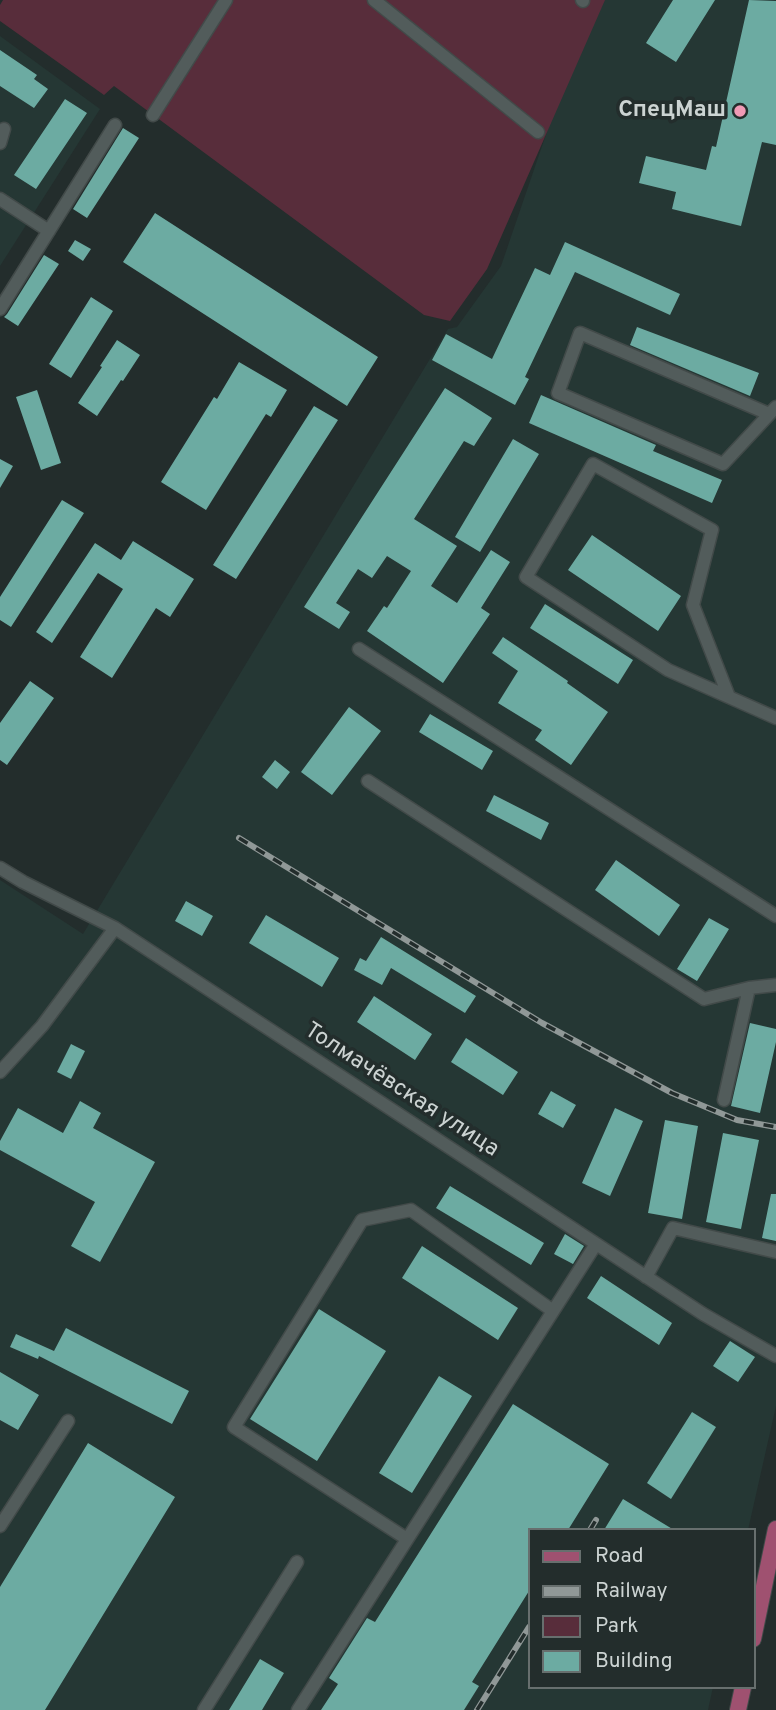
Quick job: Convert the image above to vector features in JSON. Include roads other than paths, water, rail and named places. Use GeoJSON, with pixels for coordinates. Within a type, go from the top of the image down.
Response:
{"type":"FeatureCollection","features":[{"type":"Feature","properties":{"kind":"main road"},"geometry":{"type":"LineString","coordinates":[[755,1629],[776,1529]]}},
{"type":"Feature","properties":{"kind":"main road"},"geometry":{"type":"LineString","coordinates":[[738,1710],[743,1689]]}},
{"type":"Feature","properties":{"kind":"street"},"geometry":{"type":"LineString","coordinates":[[153,115],[226,0]]}},
{"type":"Feature","properties":{"kind":"street"},"geometry":{"type":"LineString","coordinates":[[374,0],[538,132]]}},
{"type":"Feature","properties":{"kind":"street"},"geometry":{"type":"LineString","coordinates":[[0,309],[115,125]]}},
{"type":"Feature","properties":{"kind":"street"},"geometry":{"type":"LineString","coordinates":[[0,143],[4,129]]}},
{"type":"Feature","properties":{"kind":"street"},"geometry":{"type":"LineString","coordinates":[[0,199],[49,231]]}},
{"type":"Feature","properties":{"kind":"street"},"geometry":{"type":"LineString","coordinates":[[580,333],[773,410],[723,464],[558,393],[580,333]]}},
{"type":"Feature","properties":{"kind":"street"},"geometry":{"type":"LineString","coordinates":[[729,697],[693,605],[712,530],[593,464],[526,577],[667,670],[776,718]]}},
{"type":"Feature","properties":{"kind":"street"},"geometry":{"type":"LineString","coordinates":[[359,649],[776,916]]}},
{"type":"Feature","properties":{"kind":"street"},"geometry":{"type":"LineString","coordinates":[[368,781],[704,999],[776,985]]}},
{"type":"Feature","properties":{"kind":"street","name":"Толмачёвская улица"},"geometry":{"type":"LineString","coordinates":[[0,867],[23,882],[115,928],[702,1314],[776,1356]]}},
{"type":"Feature","properties":{"kind":"street"},"geometry":{"type":"LineString","coordinates":[[0,1072],[42,1026],[115,928]]}},
{"type":"Feature","properties":{"kind":"street"},"geometry":{"type":"LineString","coordinates":[[724,1100],[750,988]]}},
{"type":"Feature","properties":{"kind":"street"},"geometry":{"type":"LineString","coordinates":[[407,1539],[234,1427],[362,1220],[411,1210],[553,1311]]}},
{"type":"Feature","properties":{"kind":"street"},"geometry":{"type":"LineString","coordinates":[[646,1277],[673,1228],[776,1252]]}},
{"type":"Feature","properties":{"kind":"street"},"geometry":{"type":"LineString","coordinates":[[298,1710],[596,1244]]}},
{"type":"Feature","properties":{"kind":"street"},"geometry":{"type":"LineString","coordinates":[[0,1526],[68,1421]]}},
{"type":"Feature","properties":{"kind":"street"},"geometry":{"type":"LineString","coordinates":[[204,1710],[296,1562]]}},
{"type":"Feature","properties":{"kind":"railway"},"geometry":{"type":"LineString","coordinates":[[239,838],[542,1023],[672,1093],[737,1120],[776,1127]]}},
{"type":"Feature","properties":{"kind":"railway"},"geometry":{"type":"LineString","coordinates":[[591,1528],[596,1520]]}},
{"type":"Feature","properties":{"kind":"railway"},"geometry":{"type":"LineString","coordinates":[[477,1710],[528,1629]]}},
{"type":"Feature","properties":{"kind":"place","name":"СпецМаш"},"geometry":{"type":"Point","coordinates":[740,111]}}]}
